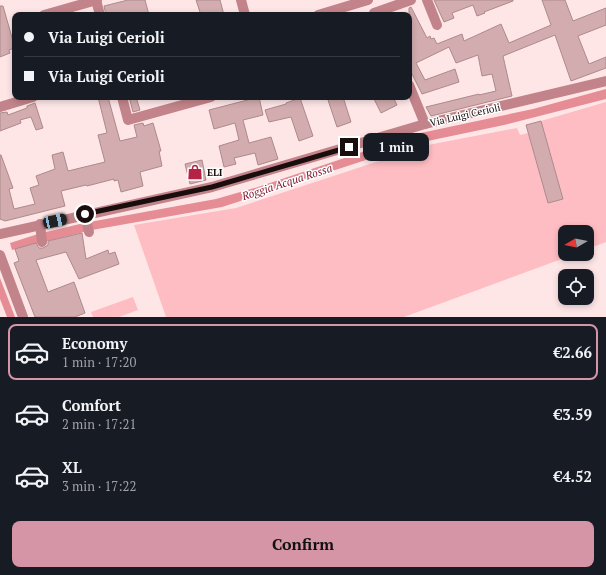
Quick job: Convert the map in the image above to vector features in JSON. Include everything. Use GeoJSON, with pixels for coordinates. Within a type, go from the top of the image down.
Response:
{"type":"FeatureCollection","features":[{"type":"Feature","properties":{"kind":"street"},"geometry":{"type":"LineString","coordinates":[[55,12],[97,0],[99,12]]}},
{"type":"Feature","properties":{"kind":"street"},"geometry":{"type":"LineString","coordinates":[[241,0],[244,12]]}},
{"type":"Feature","properties":{"kind":"street"},"geometry":{"type":"LineString","coordinates":[[328,12],[368,0],[373,12]]}},
{"type":"Feature","properties":{"kind":"street"},"geometry":{"type":"LineString","coordinates":[[379,12],[411,0]]}},
{"type":"Feature","properties":{"kind":"street"},"geometry":{"type":"LineString","coordinates":[[427,0],[437,25]]}},
{"type":"Feature","properties":{"kind":"street","name":"Via Luigi Cerioli"},"geometry":{"type":"LineString","coordinates":[[0,234],[212,187],[425,124],[606,81]]}},
{"type":"Feature","properties":{"kind":"street"},"geometry":{"type":"LineString","coordinates":[[412,92],[425,124]]}},
{"type":"Feature","properties":{"kind":"street"},"geometry":{"type":"LineString","coordinates":[[0,107],[23,100]]}},
{"type":"Feature","properties":{"kind":"street"},"geometry":{"type":"LineString","coordinates":[[123,100],[128,120],[200,100]]}},
{"type":"Feature","properties":{"kind":"street"},"geometry":{"type":"LineString","coordinates":[[85,214],[89,232]]}},
{"type":"Feature","properties":{"kind":"street"},"geometry":{"type":"LineString","coordinates":[[40,224],[42,242]]}},
{"type":"Feature","properties":{"kind":"street"},"geometry":{"type":"LineString","coordinates":[[0,255],[23,317]]}},
{"type":"Feature","properties":{"kind":"shaded area"},"geometry":{"type":"Polygon","coordinates":[[[606,102],[606,242],[594,246],[594,225],[558,225],[558,260],[404,317],[166,317],[134,225],[236,208],[428,145],[517,128],[520,135],[528,133],[548,203],[563,199],[541,121],[606,102]]]}},
{"type":"Feature","properties":{"kind":"shaded area"},"geometry":{"type":"Polygon","coordinates":[[[133,297],[138,310],[119,317],[93,317],[91,312],[133,297]]]}},
{"type":"Feature","properties":{"kind":"water","name":"Roggia Acqua Rossa"},"geometry":{"type":"Polygon","coordinates":[[[606,89],[606,99],[504,125],[418,143],[222,207],[92,230],[12,250],[10,243],[38,234],[84,223],[216,199],[258,187],[416,134],[533,109],[606,89]]]}},
{"type":"Feature","properties":{"kind":"water"},"geometry":{"type":"Polygon","coordinates":[[[0,278],[15,317],[7,317],[0,299],[0,278]]]}},
{"type":"Feature","properties":{"kind":"building"},"geometry":{"type":"Polygon","coordinates":[[[128,0],[145,0],[148,12],[105,12],[104,6],[128,0]]]}},
{"type":"Feature","properties":{"kind":"building"},"geometry":{"type":"Polygon","coordinates":[[[196,0],[220,0],[223,12],[200,12],[196,0]]]}},
{"type":"Feature","properties":{"kind":"building"},"geometry":{"type":"Polygon","coordinates":[[[434,0],[513,1],[477,16],[473,5],[452,13],[454,18],[444,22],[434,0]]]}},
{"type":"Feature","properties":{"kind":"building"},"geometry":{"type":"Polygon","coordinates":[[[542,0],[565,0],[573,21],[606,8],[606,25],[578,36],[589,64],[606,57],[606,68],[571,81],[555,35],[503,56],[512,96],[431,116],[426,107],[496,91],[492,74],[482,76],[478,55],[456,63],[449,47],[416,63],[425,80],[455,69],[459,82],[422,94],[412,74],[412,12],[409,12],[409,8],[411,7],[427,38],[430,36],[431,39],[434,38],[437,44],[462,34],[464,41],[501,24],[509,43],[551,25],[542,0]]]}},
{"type":"Feature","properties":{"kind":"building"},"geometry":{"type":"Polygon","coordinates":[[[0,6],[3,6],[12,38],[12,49],[9,50],[10,53],[0,57],[0,6]]]}},
{"type":"Feature","properties":{"kind":"building"},"geometry":{"type":"Polygon","coordinates":[[[99,100],[109,100],[120,141],[137,137],[134,125],[143,123],[144,126],[153,123],[161,151],[159,151],[162,166],[140,172],[143,186],[121,192],[118,180],[114,181],[114,179],[86,185],[61,191],[65,206],[5,221],[0,219],[0,155],[13,188],[9,189],[14,209],[35,204],[30,188],[39,185],[36,176],[55,169],[52,155],[63,152],[68,171],[105,162],[98,135],[107,133],[99,100]]]}},
{"type":"Feature","properties":{"kind":"building"},"geometry":{"type":"Polygon","coordinates":[[[130,100],[137,100],[140,110],[133,112],[130,100]]]}},
{"type":"Feature","properties":{"kind":"building"},"geometry":{"type":"Polygon","coordinates":[[[247,100],[260,100],[263,115],[243,120],[249,143],[271,137],[278,159],[258,165],[255,153],[234,158],[236,164],[224,167],[219,146],[239,140],[235,123],[214,129],[209,110],[247,100]]]}},
{"type":"Feature","properties":{"kind":"building"},"geometry":{"type":"Polygon","coordinates":[[[294,100],[301,100],[313,136],[299,141],[291,117],[269,122],[265,110],[294,100]]]}},
{"type":"Feature","properties":{"kind":"building"},"geometry":{"type":"Polygon","coordinates":[[[328,100],[344,100],[351,122],[337,127],[328,100]]]}},
{"type":"Feature","properties":{"kind":"building"},"geometry":{"type":"Polygon","coordinates":[[[374,100],[394,100],[397,105],[381,113],[374,100]]]}},
{"type":"Feature","properties":{"kind":"building"},"geometry":{"type":"Polygon","coordinates":[[[35,103],[43,128],[36,130],[31,117],[20,120],[21,123],[0,131],[0,113],[7,112],[8,115],[27,108],[27,106],[35,103]]]}},
{"type":"Feature","properties":{"kind":"building"},"geometry":{"type":"Polygon","coordinates":[[[541,121],[563,199],[548,203],[526,125],[541,121]]]}},
{"type":"Feature","properties":{"kind":"building"},"geometry":{"type":"Polygon","coordinates":[[[202,160],[206,180],[190,184],[185,164],[202,160]]]}},
{"type":"Feature","properties":{"kind":"building"},"geometry":{"type":"Polygon","coordinates":[[[82,233],[86,259],[108,250],[109,254],[115,252],[119,264],[79,279],[66,252],[36,260],[48,292],[74,282],[85,313],[75,317],[35,317],[14,263],[19,261],[15,249],[36,243],[39,248],[43,248],[48,245],[48,241],[82,233]]]}},
{"type":"Feature","properties":{"kind":"place","name":"ELI"},"geometry":{"type":"Point","coordinates":[195,172]}},
{"type":"Feature","properties":{"kind":"route"},"geometry":{"type":"LineString","coordinates":[[85,214],[212,187],[349,147]]}}]}
